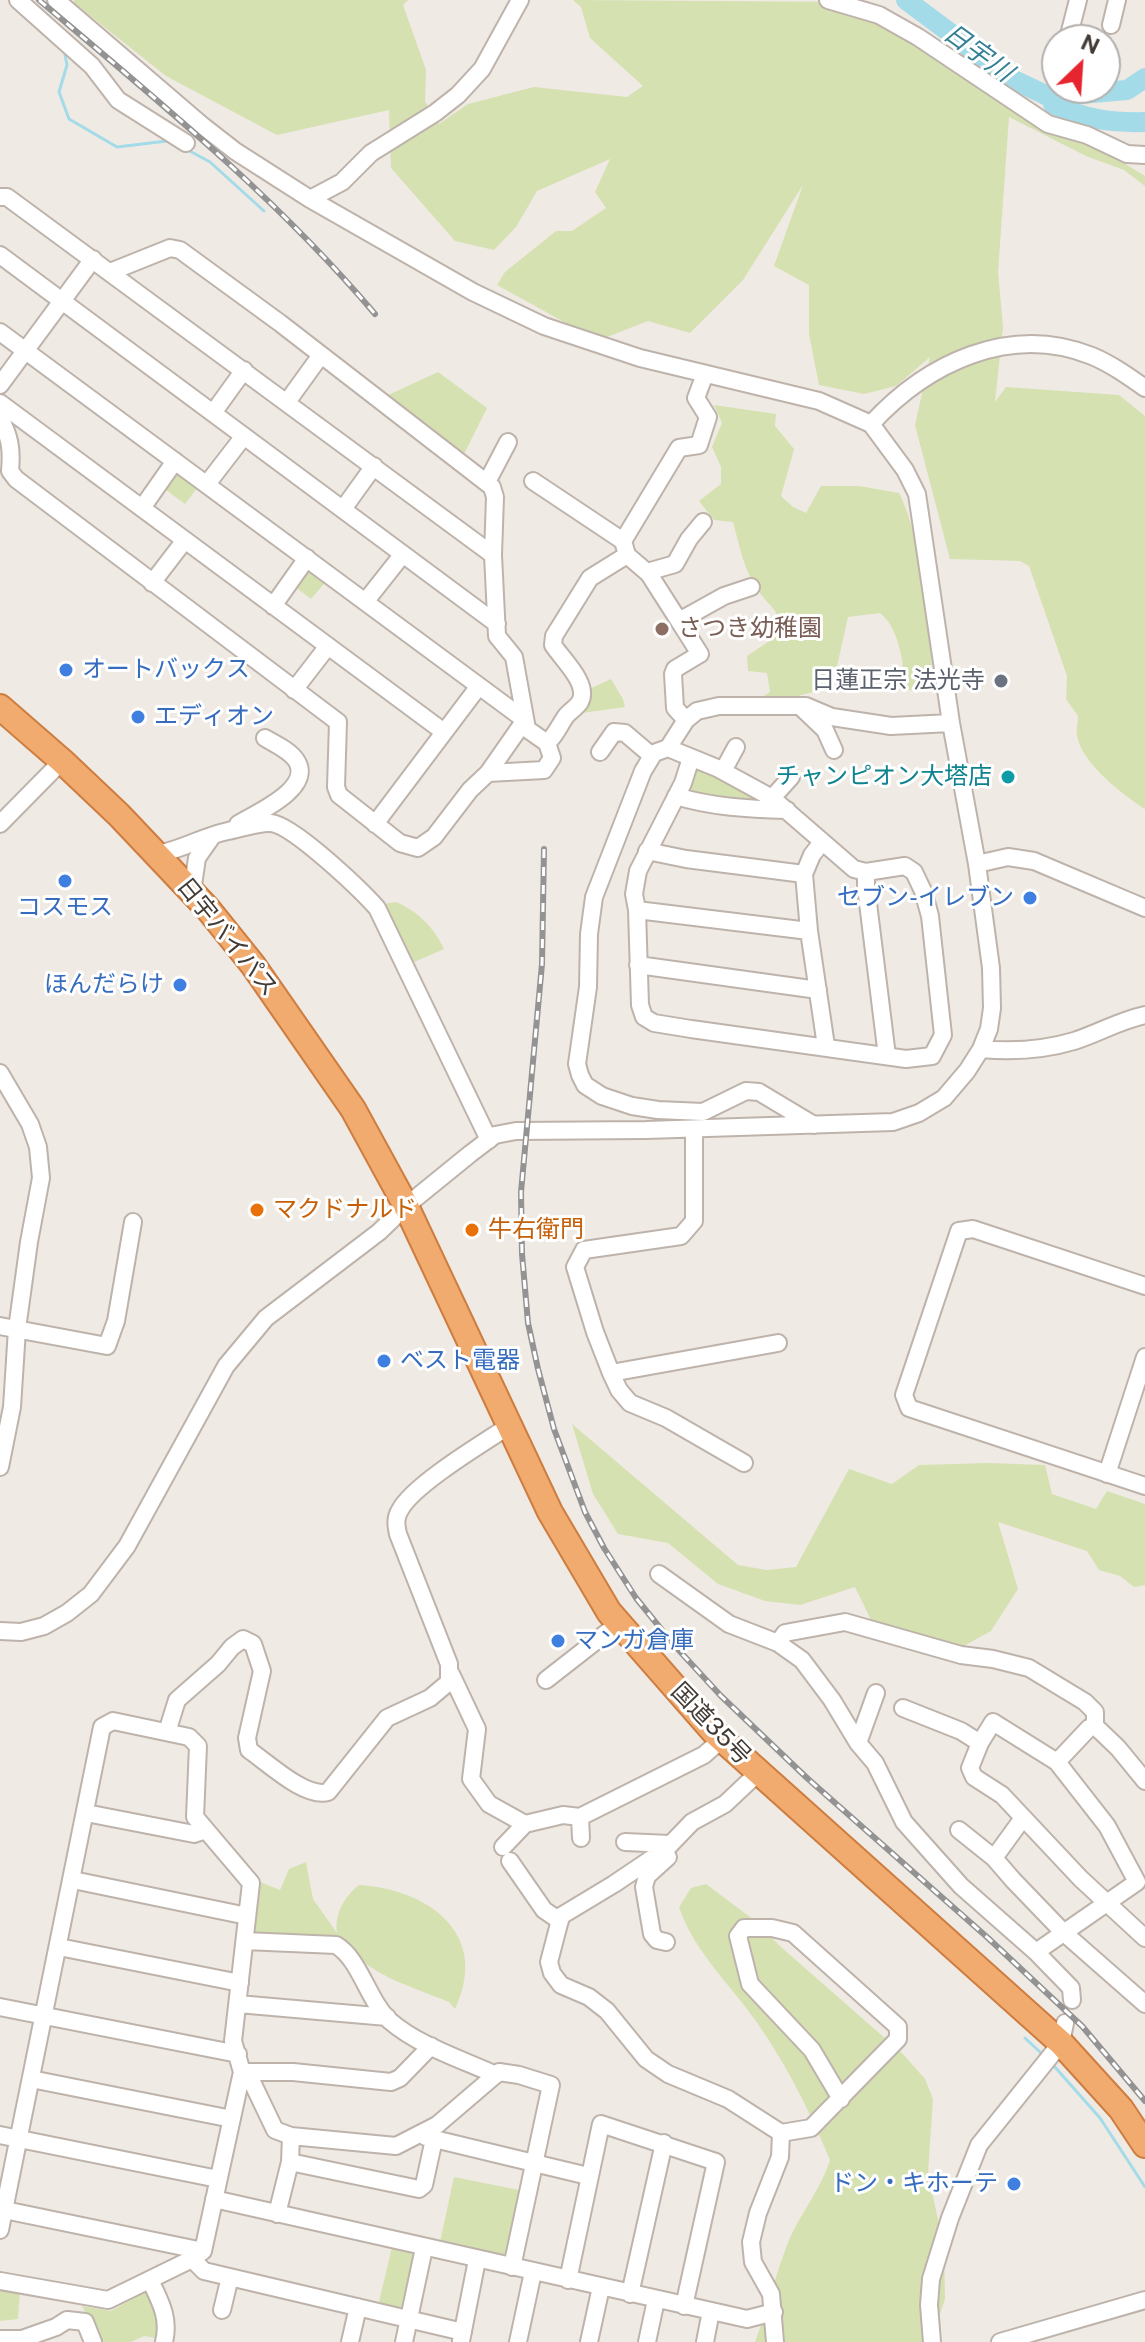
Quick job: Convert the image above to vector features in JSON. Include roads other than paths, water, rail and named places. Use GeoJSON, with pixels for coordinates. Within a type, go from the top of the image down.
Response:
{"type":"FeatureCollection","features":[{"type":"Feature","properties":{"kind":"highway","name":"日宇バイパス"},"geometry":{"type":"LineString","coordinates":[[0,707],[62,761],[157,854],[253,965],[353,1109],[406,1206]]}},
{"type":"Feature","properties":{"kind":"highway","name":"国道35号"},"geometry":{"type":"LineString","coordinates":[[406,1206],[550,1512],[609,1612],[722,1739],[1063,2033],[1145,2145]]}},
{"type":"Feature","properties":{"kind":"street"},"geometry":{"type":"LineString","coordinates":[[18,0],[92,66],[118,100],[186,143]]}},
{"type":"Feature","properties":{"kind":"street"},"geometry":{"type":"LineString","coordinates":[[0,1631],[21,1632],[44,1626],[91,1594],[127,1546],[226,1366],[266,1318],[379,1232],[406,1206],[495,1135],[516,1131],[893,1122],[919,1113],[944,1098],[981,1049],[989,1029],[992,1008],[991,968],[977,864],[951,723],[917,494],[905,470],[871,424],[819,401],[627,355],[544,326],[473,292],[310,199],[235,151],[56,0]]}},
{"type":"Feature","properties":{"kind":"street"},"geometry":{"type":"LineString","coordinates":[[310,199],[342,182],[371,153],[458,95],[482,69],[520,0]]}},
{"type":"Feature","properties":{"kind":"street"},"geometry":{"type":"LineString","coordinates":[[828,0],[879,15],[918,37],[1048,124],[1087,135],[1127,154],[1145,155]]}},
{"type":"Feature","properties":{"kind":"street"},"geometry":{"type":"LineString","coordinates":[[1072,24],[1078,0]]}},
{"type":"Feature","properties":{"kind":"street"},"geometry":{"type":"LineString","coordinates":[[1111,24],[1117,0]]}},
{"type":"Feature","properties":{"kind":"street"},"geometry":{"type":"LineString","coordinates":[[0,197],[7,197],[93,259],[493,555]]}},
{"type":"Feature","properties":{"kind":"street"},"geometry":{"type":"LineString","coordinates":[[110,272],[170,248],[180,250],[492,487],[495,497],[493,555],[497,636],[514,657],[527,729],[547,743],[552,758],[544,770],[488,773]]}},
{"type":"Feature","properties":{"kind":"street"},"geometry":{"type":"LineString","coordinates":[[0,255],[497,624]]}},
{"type":"Feature","properties":{"kind":"street"},"geometry":{"type":"LineString","coordinates":[[0,385],[93,259]]}},
{"type":"Feature","properties":{"kind":"street"},"geometry":{"type":"LineString","coordinates":[[0,332],[525,720]]}},
{"type":"Feature","properties":{"kind":"street"},"geometry":{"type":"LineString","coordinates":[[871,424],[893,400],[941,367],[977,351],[1024,345],[1061,347],[1122,371],[1145,388]]}},
{"type":"Feature","properties":{"kind":"street"},"geometry":{"type":"LineString","coordinates":[[287,402],[321,355]]}},
{"type":"Feature","properties":{"kind":"street"},"geometry":{"type":"LineString","coordinates":[[213,413],[244,370]]}},
{"type":"Feature","properties":{"kind":"street"},"geometry":{"type":"LineString","coordinates":[[547,743],[558,733],[564,717],[579,704],[582,696],[577,680],[553,645],[554,636],[590,578],[625,548],[679,448],[699,445],[708,417],[696,398],[705,374]]}},
{"type":"Feature","properties":{"kind":"street"},"geometry":{"type":"LineString","coordinates":[[0,403],[444,732]]}},
{"type":"Feature","properties":{"kind":"street"},"geometry":{"type":"LineString","coordinates":[[0,418],[12,447],[10,471],[16,479],[338,722],[336,787],[339,795],[400,843],[418,848],[434,837],[470,790],[488,773],[525,720]]}},
{"type":"Feature","properties":{"kind":"street"},"geometry":{"type":"LineString","coordinates":[[207,484],[244,436]]}},
{"type":"Feature","properties":{"kind":"street"},"geometry":{"type":"LineString","coordinates":[[487,482],[508,442]]}},
{"type":"Feature","properties":{"kind":"street"},"geometry":{"type":"LineString","coordinates":[[142,508],[175,461]]}},
{"type":"Feature","properties":{"kind":"street"},"geometry":{"type":"LineString","coordinates":[[343,509],[374,466]]}},
{"type":"Feature","properties":{"kind":"street"},"geometry":{"type":"LineString","coordinates":[[533,481],[625,548],[647,572],[679,621],[700,654],[675,669],[673,674],[675,708],[686,720]]}},
{"type":"Feature","properties":{"kind":"street"},"geometry":{"type":"LineString","coordinates":[[647,572],[675,564],[703,522]]}},
{"type":"Feature","properties":{"kind":"street"},"geometry":{"type":"LineString","coordinates":[[152,583],[185,540]]}},
{"type":"Feature","properties":{"kind":"street"},"geometry":{"type":"LineString","coordinates":[[365,602],[403,554]]}},
{"type":"Feature","properties":{"kind":"street"},"geometry":{"type":"LineString","coordinates":[[273,606],[307,558]]}},
{"type":"Feature","properties":{"kind":"street"},"geometry":{"type":"LineString","coordinates":[[679,621],[729,594],[751,587]]}},
{"type":"Feature","properties":{"kind":"street"},"geometry":{"type":"LineString","coordinates":[[729,594],[738,609]]}},
{"type":"Feature","properties":{"kind":"street"},"geometry":{"type":"LineString","coordinates":[[294,690],[328,646]]}},
{"type":"Feature","properties":{"kind":"street"},"geometry":{"type":"LineString","coordinates":[[375,824],[479,686]]}},
{"type":"Feature","properties":{"kind":"street"},"geometry":{"type":"LineString","coordinates":[[815,1126],[759,1092],[746,1091],[703,1112],[632,1106],[602,1096],[585,1085],[577,1064],[588,987],[589,934],[594,897],[643,771],[652,756],[668,748],[686,720],[697,711],[719,706],[806,706],[832,717],[891,726],[951,723]]}},
{"type":"Feature","properties":{"kind":"street"},"geometry":{"type":"LineString","coordinates":[[798,706],[825,730],[834,750]]}},
{"type":"Feature","properties":{"kind":"street"},"geometry":{"type":"LineString","coordinates":[[600,752],[614,732],[625,733],[652,756]]}},
{"type":"Feature","properties":{"kind":"street"},"geometry":{"type":"LineString","coordinates":[[157,854],[180,850],[219,834],[279,801],[292,790],[298,780],[298,763],[293,756],[265,738]]}},
{"type":"Feature","properties":{"kind":"street"},"geometry":{"type":"LineString","coordinates":[[723,771],[736,747]]}},
{"type":"Feature","properties":{"kind":"street"},"geometry":{"type":"LineString","coordinates":[[668,748],[723,771],[772,798],[854,869],[866,872],[905,866],[914,872],[930,916],[943,1035],[932,1056],[920,1059],[887,1056],[654,1023],[644,1017],[640,1005],[634,894],[638,871],[676,796],[691,758]]}},
{"type":"Feature","properties":{"kind":"street"},"geometry":{"type":"LineString","coordinates":[[0,824],[62,761]]}},
{"type":"Feature","properties":{"kind":"street"},"geometry":{"type":"LineString","coordinates":[[772,798],[791,777]]}},
{"type":"Feature","properties":{"kind":"street"},"geometry":{"type":"LineString","coordinates":[[676,796],[694,802],[787,810]]}},
{"type":"Feature","properties":{"kind":"street"},"geometry":{"type":"LineString","coordinates":[[192,892],[197,858],[219,834],[268,822],[282,825],[347,879],[377,908],[489,1140]]}},
{"type":"Feature","properties":{"kind":"street"},"geometry":{"type":"LineString","coordinates":[[822,842],[804,874],[826,1046]]}},
{"type":"Feature","properties":{"kind":"street"},"geometry":{"type":"LineString","coordinates":[[647,851],[804,874]]}},
{"type":"Feature","properties":{"kind":"street"},"geometry":{"type":"LineString","coordinates":[[977,864],[1008,857],[1034,861],[1145,908]]}},
{"type":"Feature","properties":{"kind":"street"},"geometry":{"type":"LineString","coordinates":[[866,872],[887,1056]]}},
{"type":"Feature","properties":{"kind":"street"},"geometry":{"type":"LineString","coordinates":[[637,910],[809,931]]}},
{"type":"Feature","properties":{"kind":"street"},"geometry":{"type":"LineString","coordinates":[[638,965],[818,990]]}},
{"type":"Feature","properties":{"kind":"street"},"geometry":{"type":"LineString","coordinates":[[981,1049],[1006,1052],[1048,1048],[1078,1040],[1118,1021],[1145,1015]]}},
{"type":"Feature","properties":{"kind":"street"},"geometry":{"type":"LineString","coordinates":[[0,1073],[30,1124],[40,1159],[41,1178],[29,1242],[0,1467]]}},
{"type":"Feature","properties":{"kind":"street"},"geometry":{"type":"LineString","coordinates":[[694,1129],[694,1221],[681,1236],[584,1250],[575,1267],[611,1373],[630,1403],[666,1418],[744,1463]]}},
{"type":"Feature","properties":{"kind":"street"},"geometry":{"type":"LineString","coordinates":[[0,1326],[107,1346],[116,1321],[133,1222]]}},
{"type":"Feature","properties":{"kind":"street"},"geometry":{"type":"LineString","coordinates":[[1145,1286],[973,1229],[959,1231],[904,1395],[909,1408],[1145,1486]]}},
{"type":"Feature","properties":{"kind":"street"},"geometry":{"type":"LineString","coordinates":[[611,1373],[778,1343]]}},
{"type":"Feature","properties":{"kind":"street"},"geometry":{"type":"LineString","coordinates":[[1107,1474],[1145,1357]]}},
{"type":"Feature","properties":{"kind":"street"},"geometry":{"type":"LineString","coordinates":[[509,1426],[453,1463],[407,1499],[397,1517],[398,1534],[451,1674],[477,1729],[471,1779],[489,1804],[525,1824],[563,1815],[580,1817],[704,1755],[722,1739]]}},
{"type":"Feature","properties":{"kind":"street"},"geometry":{"type":"LineString","coordinates":[[659,1574],[729,1624],[778,1643],[802,1660],[875,1763],[904,1822],[961,1886],[1036,1952],[1071,1988],[1072,2000]]}},
{"type":"Feature","properties":{"kind":"street"},"geometry":{"type":"LineString","coordinates":[[778,1643],[785,1633],[845,1622],[961,1655],[1029,1668],[1085,1702],[1095,1712],[1095,1726],[1145,1781]]}},
{"type":"Feature","properties":{"kind":"street"},"geometry":{"type":"LineString","coordinates":[[546,1680],[619,1623]]}},
{"type":"Feature","properties":{"kind":"street"},"geometry":{"type":"LineString","coordinates":[[167,1732],[177,1700],[243,1639],[253,1644],[262,1671],[247,1738],[249,1750],[307,1790],[321,1794],[328,1792],[387,1718],[442,1691],[451,1674]]}},
{"type":"Feature","properties":{"kind":"street"},"geometry":{"type":"LineString","coordinates":[[858,1743],[876,1693]]}},
{"type":"Feature","properties":{"kind":"street"},"geometry":{"type":"LineString","coordinates":[[903,1708],[961,1731],[980,1743]]}},
{"type":"Feature","properties":{"kind":"street"},"geometry":{"type":"LineString","coordinates":[[0,2230],[102,1727],[113,1721],[189,1737],[198,1746],[195,1817],[251,1883],[233,2041],[242,2072],[214,2199],[197,2255],[204,2271],[409,2319],[462,2337],[477,2260]]}},
{"type":"Feature","properties":{"kind":"street"},"geometry":{"type":"LineString","coordinates":[[1036,1952],[1106,1902],[1142,1883],[1107,1826],[1057,1762],[993,1722],[970,1768],[974,1777],[1002,1795],[1106,1902],[1145,1938]]}},
{"type":"Feature","properties":{"kind":"street"},"geometry":{"type":"LineString","coordinates":[[1057,1762],[1089,1728],[1095,1726]]}},
{"type":"Feature","properties":{"kind":"street"},"geometry":{"type":"LineString","coordinates":[[759,1772],[725,1804],[692,1822],[670,1844],[614,1884],[561,1916],[549,1962],[552,1973],[561,1985],[589,1997],[607,2011],[646,2059],[668,2074],[728,2099],[781,2133],[811,2128],[841,2099],[898,2039],[898,2027],[793,1933],[772,1928],[744,1928],[738,1936],[750,1984],[812,2050],[841,2099]]}},
{"type":"Feature","properties":{"kind":"street"},"geometry":{"type":"LineString","coordinates":[[86,1813],[194,1834],[206,1830]]}},
{"type":"Feature","properties":{"kind":"street"},"geometry":{"type":"LineString","coordinates":[[580,1817],[581,1838]]}},
{"type":"Feature","properties":{"kind":"street"},"geometry":{"type":"LineString","coordinates":[[666,1942],[657,1940],[652,1934],[644,1887],[647,1876],[700,1828],[700,1818]]}},
{"type":"Feature","properties":{"kind":"street"},"geometry":{"type":"LineString","coordinates":[[994,1858],[1023,1818]]}},
{"type":"Feature","properties":{"kind":"street"},"geometry":{"type":"LineString","coordinates":[[525,1824],[507,1854],[544,1910],[560,1921]]}},
{"type":"Feature","properties":{"kind":"street"},"geometry":{"type":"LineString","coordinates":[[959,1830],[994,1858],[1063,1932],[1145,2004]]}},
{"type":"Feature","properties":{"kind":"street"},"geometry":{"type":"LineString","coordinates":[[625,1842],[670,1844]]}},
{"type":"Feature","properties":{"kind":"street"},"geometry":{"type":"LineString","coordinates":[[73,1880],[247,1916]]}},
{"type":"Feature","properties":{"kind":"street"},"geometry":{"type":"LineString","coordinates":[[245,1941],[336,1945],[345,1950],[371,1997],[387,2017],[431,2046],[496,2075]]}},
{"type":"Feature","properties":{"kind":"street"},"geometry":{"type":"LineString","coordinates":[[59,1947],[240,1983]]}},
{"type":"Feature","properties":{"kind":"street"},"geometry":{"type":"LineString","coordinates":[[238,2004],[387,2017]]}},
{"type":"Feature","properties":{"kind":"street"},"geometry":{"type":"LineString","coordinates":[[0,2007],[238,2054]]}},
{"type":"Feature","properties":{"kind":"street"},"geometry":{"type":"LineString","coordinates":[[932,2342],[929,2305],[931,2279],[950,2218],[979,2145],[1063,2033]]}},
{"type":"Feature","properties":{"kind":"street"},"geometry":{"type":"LineString","coordinates":[[242,2072],[293,2072],[391,2082],[409,2070],[431,2046]]}},
{"type":"Feature","properties":{"kind":"street"},"geometry":{"type":"LineString","coordinates":[[242,2072],[253,2084],[275,2130],[291,2136],[396,2146],[428,2137],[588,2176]]}},
{"type":"Feature","properties":{"kind":"street"},"geometry":{"type":"LineString","coordinates":[[290,2162],[419,2189],[424,2185],[428,2137],[437,2125],[499,2072],[551,2085],[512,2267]]}},
{"type":"Feature","properties":{"kind":"street"},"geometry":{"type":"LineString","coordinates":[[31,2079],[232,2119]]}},
{"type":"Feature","properties":{"kind":"street"},"geometry":{"type":"LineString","coordinates":[[568,2280],[601,2124],[716,2162],[684,2306]]}},
{"type":"Feature","properties":{"kind":"street"},"geometry":{"type":"LineString","coordinates":[[775,2342],[771,2294],[753,2262],[751,2242],[758,2213],[780,2157],[781,2133]]}},
{"type":"Feature","properties":{"kind":"street"},"geometry":{"type":"LineString","coordinates":[[0,2135],[218,2179]]}},
{"type":"Feature","properties":{"kind":"street"},"geometry":{"type":"LineString","coordinates":[[277,2214],[290,2162],[291,2136]]}},
{"type":"Feature","properties":{"kind":"street"},"geometry":{"type":"LineString","coordinates":[[630,2294],[664,2143]]}},
{"type":"Feature","properties":{"kind":"street"},"geometry":{"type":"LineString","coordinates":[[214,2199],[747,2319],[774,2312]]}},
{"type":"Feature","properties":{"kind":"street"},"geometry":{"type":"LineString","coordinates":[[2,2210],[197,2255]]}},
{"type":"Feature","properties":{"kind":"street"},"geometry":{"type":"LineString","coordinates":[[404,2342],[424,2248]]}},
{"type":"Feature","properties":{"kind":"street"},"geometry":{"type":"LineString","coordinates":[[0,2281],[108,2300],[197,2255]]}},
{"type":"Feature","properties":{"kind":"street"},"geometry":{"type":"LineString","coordinates":[[518,2342],[533,2272]]}},
{"type":"Feature","properties":{"kind":"street"},"geometry":{"type":"LineString","coordinates":[[222,2310],[230,2277]]}},
{"type":"Feature","properties":{"kind":"street"},"geometry":{"type":"LineString","coordinates":[[150,2280],[165,2312],[167,2330],[164,2342]]}},
{"type":"Feature","properties":{"kind":"street"},"geometry":{"type":"LineString","coordinates":[[589,2342],[601,2287]]}},
{"type":"Feature","properties":{"kind":"street"},"geometry":{"type":"LineString","coordinates":[[647,2342],[656,2300]]}},
{"type":"Feature","properties":{"kind":"street"},"geometry":{"type":"LineString","coordinates":[[1000,2342],[1145,2300]]}},
{"type":"Feature","properties":{"kind":"street"},"geometry":{"type":"LineString","coordinates":[[350,2342],[358,2307]]}},
{"type":"Feature","properties":{"kind":"street"},"geometry":{"type":"LineString","coordinates":[[705,2342],[711,2311]]}},
{"type":"Feature","properties":{"kind":"street"},"geometry":{"type":"LineString","coordinates":[[0,2339],[22,2339],[67,2320],[85,2322],[93,2342]]}},
{"type":"Feature","properties":{"kind":"waterway","name":"日宇川"},"geometry":{"type":"LineString","coordinates":[[906,0],[1012,79],[1054,99],[1053,104],[1098,119],[1145,122]]}},
{"type":"Feature","properties":{"kind":"waterway"},"geometry":{"type":"LineString","coordinates":[[64,50],[67,65],[59,92],[69,119],[117,147],[172,143]]}},
{"type":"Feature","properties":{"kind":"waterway","name":"日宇川"},"geometry":{"type":"LineString","coordinates":[[1121,91],[1145,78]]}},
{"type":"Feature","properties":{"kind":"waterway"},"geometry":{"type":"LineString","coordinates":[[186,149],[210,162],[264,211]]}},
{"type":"Feature","properties":{"kind":"waterway"},"geometry":{"type":"LineString","coordinates":[[1025,2038],[1041,2053]]}},
{"type":"Feature","properties":{"kind":"waterway"},"geometry":{"type":"LineString","coordinates":[[1054,2066],[1100,2118],[1145,2187]]}},
{"type":"Feature","properties":{"kind":"railway"},"geometry":{"type":"LineString","coordinates":[[39,0],[256,189],[375,314]]}},
{"type":"Feature","properties":{"kind":"railway"},"geometry":{"type":"LineString","coordinates":[[544,849],[542,964],[521,1192],[522,1254],[528,1323],[538,1369],[554,1429],[585,1512],[636,1598],[721,1696],[807,1778],[1082,2026],[1145,2101]]}},
{"type":"Feature","properties":{"kind":"place","name":"さつき幼稚園"},"geometry":{"type":"Point","coordinates":[662,629]}},
{"type":"Feature","properties":{"kind":"place","name":"オートバックス"},"geometry":{"type":"Point","coordinates":[66,670]}},
{"type":"Feature","properties":{"kind":"place","name":"日蓮正宗 法光寺"},"geometry":{"type":"Point","coordinates":[1001,681]}},
{"type":"Feature","properties":{"kind":"place","name":"エディオン"},"geometry":{"type":"Point","coordinates":[138,717]}},
{"type":"Feature","properties":{"kind":"place","name":"チャンピオン大塔店"},"geometry":{"type":"Point","coordinates":[1008,777]}},
{"type":"Feature","properties":{"kind":"place","name":"コスモス"},"geometry":{"type":"Point","coordinates":[65,881]}},
{"type":"Feature","properties":{"kind":"place","name":"セブン-イレブン"},"geometry":{"type":"Point","coordinates":[1030,898]}},
{"type":"Feature","properties":{"kind":"place","name":"ほんだらけ"},"geometry":{"type":"Point","coordinates":[180,985]}},
{"type":"Feature","properties":{"kind":"place","name":"マクドナルド"},"geometry":{"type":"Point","coordinates":[257,1210]}},
{"type":"Feature","properties":{"kind":"place","name":"牛右衛門"},"geometry":{"type":"Point","coordinates":[472,1230]}},
{"type":"Feature","properties":{"kind":"place","name":"ベスト電器"},"geometry":{"type":"Point","coordinates":[384,1361]}},
{"type":"Feature","properties":{"kind":"place","name":"マンガ倉庫"},"geometry":{"type":"Point","coordinates":[558,1641]}},
{"type":"Feature","properties":{"kind":"place","name":"ドン・キホーテ"},"geometry":{"type":"Point","coordinates":[1014,2184]}}]}
